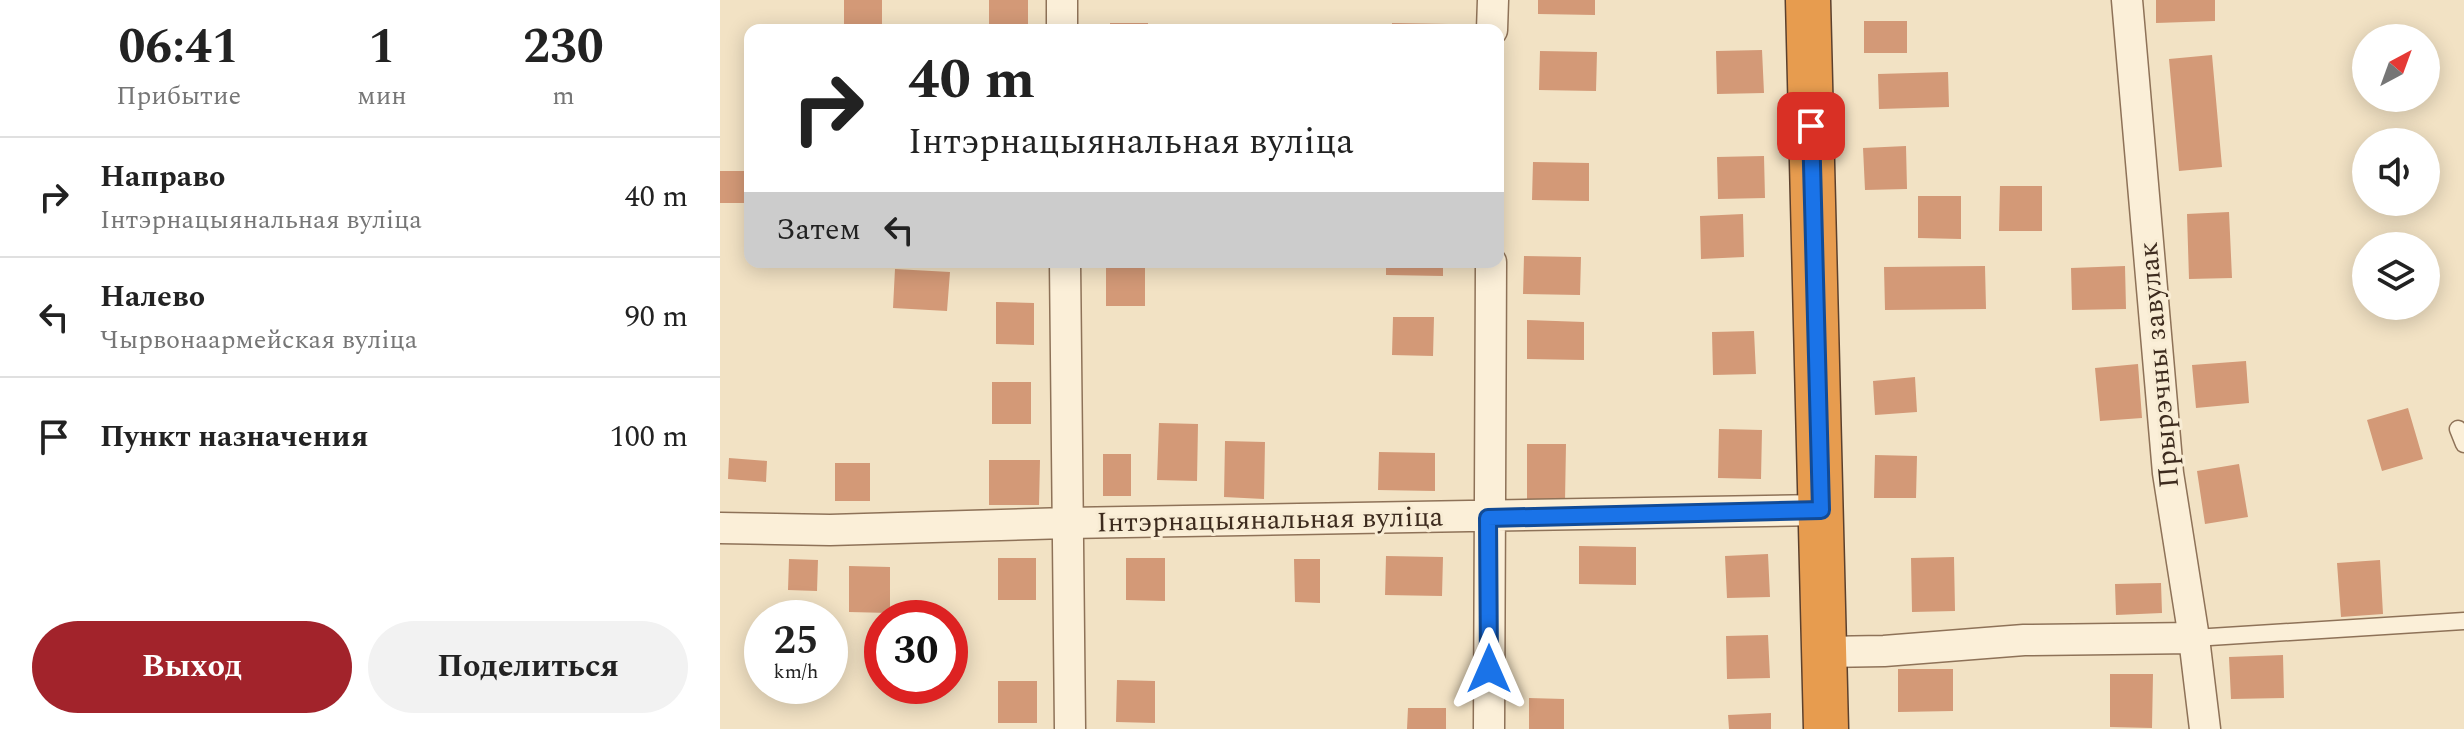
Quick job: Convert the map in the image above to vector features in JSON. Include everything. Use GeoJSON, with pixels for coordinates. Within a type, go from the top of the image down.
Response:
{"type":"FeatureCollection","features":[{"type":"Feature","properties":{"kind":"highway"},"geometry":{"type":"LineString","coordinates":[[1808,0],[1826,729]]}},
{"type":"Feature","properties":{"kind":"street"},"geometry":{"type":"LineString","coordinates":[[1062,0],[1062,24]]}},
{"type":"Feature","properties":{"kind":"street"},"geometry":{"type":"LineString","coordinates":[[1492,24],[1493,0]]}},
{"type":"Feature","properties":{"kind":"street","name":"Прырэчны завулак"},"geometry":{"type":"LineString","coordinates":[[2127,0],[2168,473],[2205,729]]}},
{"type":"Feature","properties":{"kind":"street"},"geometry":{"type":"LineString","coordinates":[[1065,268],[1070,729]]}},
{"type":"Feature","properties":{"kind":"street"},"geometry":{"type":"LineString","coordinates":[[1489,729],[1491,268]]}},
{"type":"Feature","properties":{"kind":"street","name":"Інтэрнацыянальная вуліца"},"geometry":{"type":"LineString","coordinates":[[720,528],[830,530],[1821,510]]}},
{"type":"Feature","properties":{"kind":"street"},"geometry":{"type":"LineString","coordinates":[[1823,652],[1884,651],[2024,640],[2194,638]]}},
{"type":"Feature","properties":{"kind":"lane"},"geometry":{"type":"LineString","coordinates":[[2194,638],[2464,621]]}},
{"type":"Feature","properties":{"kind":"building"},"geometry":{"type":"Polygon","coordinates":[[[844,0],[882,0],[882,24],[844,24],[844,0]]]}},
{"type":"Feature","properties":{"kind":"building"},"geometry":{"type":"Polygon","coordinates":[[[989,0],[1028,0],[1028,24],[989,24],[989,0]]]}},
{"type":"Feature","properties":{"kind":"building"},"geometry":{"type":"Polygon","coordinates":[[[1538,0],[1595,0],[1595,15],[1538,14],[1538,0]]]}},
{"type":"Feature","properties":{"kind":"building"},"geometry":{"type":"Polygon","coordinates":[[[2156,0],[2215,0],[2215,21],[2156,23],[2156,0]]]}},
{"type":"Feature","properties":{"kind":"building"},"geometry":{"type":"Polygon","coordinates":[[[1864,21],[1907,21],[1907,53],[1864,53],[1864,21]]]}},
{"type":"Feature","properties":{"kind":"building"},"geometry":{"type":"Polygon","coordinates":[[[1762,50],[1764,93],[1717,94],[1716,51],[1762,50]]]}},
{"type":"Feature","properties":{"kind":"building"},"geometry":{"type":"Polygon","coordinates":[[[1540,51],[1597,52],[1596,91],[1539,90],[1540,51]]]}},
{"type":"Feature","properties":{"kind":"building"},"geometry":{"type":"Polygon","coordinates":[[[2212,55],[2222,167],[2179,171],[2169,59],[2212,55]]]}},
{"type":"Feature","properties":{"kind":"building"},"geometry":{"type":"Polygon","coordinates":[[[1948,72],[1949,107],[1879,109],[1878,74],[1948,72]]]}},
{"type":"Feature","properties":{"kind":"building"},"geometry":{"type":"Polygon","coordinates":[[[1906,146],[1907,189],[1865,190],[1863,148],[1906,146]]]}},
{"type":"Feature","properties":{"kind":"building"},"geometry":{"type":"Polygon","coordinates":[[[1764,156],[1765,198],[1718,199],[1717,157],[1764,156]]]}},
{"type":"Feature","properties":{"kind":"building"},"geometry":{"type":"Polygon","coordinates":[[[1533,162],[1589,163],[1589,201],[1532,200],[1533,162]]]}},
{"type":"Feature","properties":{"kind":"building"},"geometry":{"type":"Polygon","coordinates":[[[720,171],[744,171],[744,203],[720,203],[720,171]]]}},
{"type":"Feature","properties":{"kind":"building"},"geometry":{"type":"Polygon","coordinates":[[[2000,186],[2042,186],[2042,231],[1999,231],[2000,186]]]}},
{"type":"Feature","properties":{"kind":"building"},"geometry":{"type":"Polygon","coordinates":[[[1918,196],[1961,196],[1961,239],[1918,238],[1918,196]]]}},
{"type":"Feature","properties":{"kind":"building"},"geometry":{"type":"Polygon","coordinates":[[[2229,212],[2232,278],[2189,279],[2187,214],[2229,212]]]}},
{"type":"Feature","properties":{"kind":"building"},"geometry":{"type":"Polygon","coordinates":[[[1743,214],[1744,257],[1701,259],[1700,216],[1743,214]]]}},
{"type":"Feature","properties":{"kind":"building"},"geometry":{"type":"Polygon","coordinates":[[[1524,256],[1581,257],[1580,295],[1523,294],[1524,256]]]}},
{"type":"Feature","properties":{"kind":"building"},"geometry":{"type":"Polygon","coordinates":[[[1985,266],[1986,309],[1885,310],[1884,267],[1985,266]]]}},
{"type":"Feature","properties":{"kind":"building"},"geometry":{"type":"Polygon","coordinates":[[[2125,266],[2126,309],[2072,310],[2071,268],[2125,266]]]}},
{"type":"Feature","properties":{"kind":"building"},"geometry":{"type":"Polygon","coordinates":[[[1106,268],[1145,268],[1145,306],[1106,306],[1106,268]]]}},
{"type":"Feature","properties":{"kind":"building"},"geometry":{"type":"Polygon","coordinates":[[[1386,268],[1443,268],[1443,276],[1386,275],[1386,268]]]}},
{"type":"Feature","properties":{"kind":"building"},"geometry":{"type":"Polygon","coordinates":[[[895,269],[950,272],[947,311],[893,308],[895,269]]]}},
{"type":"Feature","properties":{"kind":"building"},"geometry":{"type":"Polygon","coordinates":[[[996,302],[1034,303],[1034,345],[996,344],[996,302]]]}},
{"type":"Feature","properties":{"kind":"building"},"geometry":{"type":"Polygon","coordinates":[[[1393,317],[1434,317],[1433,356],[1392,355],[1393,317]]]}},
{"type":"Feature","properties":{"kind":"building"},"geometry":{"type":"Polygon","coordinates":[[[1527,320],[1584,322],[1584,360],[1527,359],[1527,320]]]}},
{"type":"Feature","properties":{"kind":"building"},"geometry":{"type":"Polygon","coordinates":[[[1754,331],[1756,374],[1713,375],[1712,332],[1754,331]]]}},
{"type":"Feature","properties":{"kind":"building"},"geometry":{"type":"Polygon","coordinates":[[[2246,361],[2249,403],[2196,408],[2192,365],[2246,361]]]}},
{"type":"Feature","properties":{"kind":"building"},"geometry":{"type":"Polygon","coordinates":[[[2138,364],[2142,418],[2100,421],[2095,368],[2138,364]]]}},
{"type":"Feature","properties":{"kind":"building"},"geometry":{"type":"Polygon","coordinates":[[[1915,377],[1917,412],[1875,415],[1873,381],[1915,377]]]}},
{"type":"Feature","properties":{"kind":"building"},"geometry":{"type":"Polygon","coordinates":[[[992,382],[1031,382],[1031,424],[992,424],[992,382]]]}},
{"type":"Feature","properties":{"kind":"building"},"geometry":{"type":"Polygon","coordinates":[[[2408,408],[2423,459],[2382,471],[2367,420],[2408,408]]]}},
{"type":"Feature","properties":{"kind":"building"},"geometry":{"type":"Polygon","coordinates":[[[1159,423],[1198,424],[1197,481],[1157,480],[1159,423]]]}},
{"type":"Feature","properties":{"kind":"building"},"geometry":{"type":"Polygon","coordinates":[[[1719,429],[1762,430],[1761,479],[1718,478],[1719,429]]]}},
{"type":"Feature","properties":{"kind":"building"},"geometry":{"type":"Polygon","coordinates":[[[1225,441],[1265,442],[1264,499],[1224,497],[1225,441]]]}},
{"type":"Feature","properties":{"kind":"building"},"geometry":{"type":"Polygon","coordinates":[[[1527,444],[1566,444],[1565,501],[1527,501],[1527,444]]]}},
{"type":"Feature","properties":{"kind":"building"},"geometry":{"type":"Polygon","coordinates":[[[1379,452],[1435,453],[1435,491],[1378,490],[1379,452]]]}},
{"type":"Feature","properties":{"kind":"building"},"geometry":{"type":"Polygon","coordinates":[[[1103,454],[1131,454],[1131,496],[1103,496],[1103,454]]]}},
{"type":"Feature","properties":{"kind":"building"},"geometry":{"type":"Polygon","coordinates":[[[1875,455],[1917,456],[1916,498],[1874,498],[1875,455]]]}},
{"type":"Feature","properties":{"kind":"building"},"geometry":{"type":"Polygon","coordinates":[[[729,458],[767,461],[766,482],[728,479],[729,458]]]}},
{"type":"Feature","properties":{"kind":"building"},"geometry":{"type":"Polygon","coordinates":[[[989,460],[1040,460],[1039,505],[989,505],[989,460]]]}},
{"type":"Feature","properties":{"kind":"building"},"geometry":{"type":"Polygon","coordinates":[[[835,463],[870,463],[870,501],[835,501],[835,463]]]}},
{"type":"Feature","properties":{"kind":"building"},"geometry":{"type":"Polygon","coordinates":[[[2239,464],[2248,517],[2205,524],[2197,471],[2239,464]]]}},
{"type":"Feature","properties":{"kind":"building"},"geometry":{"type":"Polygon","coordinates":[[[1579,546],[1636,547],[1636,585],[1579,584],[1579,546]]]}},
{"type":"Feature","properties":{"kind":"building"},"geometry":{"type":"Polygon","coordinates":[[[1768,554],[1770,597],[1727,598],[1725,556],[1768,554]]]}},
{"type":"Feature","properties":{"kind":"building"},"geometry":{"type":"Polygon","coordinates":[[[1386,556],[1443,557],[1442,596],[1385,595],[1386,556]]]}},
{"type":"Feature","properties":{"kind":"building"},"geometry":{"type":"Polygon","coordinates":[[[1954,557],[1955,611],[1912,612],[1911,558],[1954,557]]]}},
{"type":"Feature","properties":{"kind":"building"},"geometry":{"type":"Polygon","coordinates":[[[998,558],[1036,558],[1036,600],[998,600],[998,558]]]}},
{"type":"Feature","properties":{"kind":"building"},"geometry":{"type":"Polygon","coordinates":[[[1126,558],[1165,558],[1165,601],[1126,600],[1126,558]]]}},
{"type":"Feature","properties":{"kind":"building"},"geometry":{"type":"Polygon","coordinates":[[[789,559],[818,560],[817,591],[788,590],[789,559]]]}},
{"type":"Feature","properties":{"kind":"building"},"geometry":{"type":"Polygon","coordinates":[[[1294,559],[1320,559],[1320,603],[1295,602],[1294,559]]]}},
{"type":"Feature","properties":{"kind":"building"},"geometry":{"type":"Polygon","coordinates":[[[2380,560],[2383,614],[2341,617],[2337,563],[2380,560]]]}},
{"type":"Feature","properties":{"kind":"building"},"geometry":{"type":"Polygon","coordinates":[[[849,566],[890,567],[890,600],[864,600],[864,612],[849,612],[849,566]]]}},
{"type":"Feature","properties":{"kind":"building"},"geometry":{"type":"Polygon","coordinates":[[[2161,583],[2162,613],[2116,615],[2115,584],[2161,583]]]}},
{"type":"Feature","properties":{"kind":"building"},"geometry":{"type":"Polygon","coordinates":[[[1768,635],[1770,678],[1727,679],[1726,636],[1768,635]]]}},
{"type":"Feature","properties":{"kind":"building"},"geometry":{"type":"Polygon","coordinates":[[[2283,655],[2284,698],[2231,699],[2229,657],[2283,655]]]}},
{"type":"Feature","properties":{"kind":"building"},"geometry":{"type":"Polygon","coordinates":[[[1898,669],[1953,669],[1953,711],[1898,712],[1898,669]]]}},
{"type":"Feature","properties":{"kind":"building"},"geometry":{"type":"Polygon","coordinates":[[[2110,674],[2153,674],[2152,728],[2110,727],[2110,674]]]}},
{"type":"Feature","properties":{"kind":"building"},"geometry":{"type":"Polygon","coordinates":[[[1117,680],[1155,681],[1155,723],[1116,722],[1117,680]]]}},
{"type":"Feature","properties":{"kind":"building"},"geometry":{"type":"Polygon","coordinates":[[[998,681],[1037,681],[1037,723],[998,723],[998,681]]]}},
{"type":"Feature","properties":{"kind":"building"},"geometry":{"type":"Polygon","coordinates":[[[1529,698],[1564,699],[1564,729],[1529,729],[1529,698]]]}},
{"type":"Feature","properties":{"kind":"building"},"geometry":{"type":"Polygon","coordinates":[[[1408,708],[1446,708],[1446,729],[1407,729],[1408,708]]]}},
{"type":"Feature","properties":{"kind":"building"},"geometry":{"type":"Polygon","coordinates":[[[1771,713],[1771,729],[1729,729],[1728,715],[1771,713]]]}},
{"type":"Feature","properties":{"kind":"route"},"geometry":{"type":"LineString","coordinates":[[1489,669],[1488,518],[1821,510],[1811,126]]}}]}
